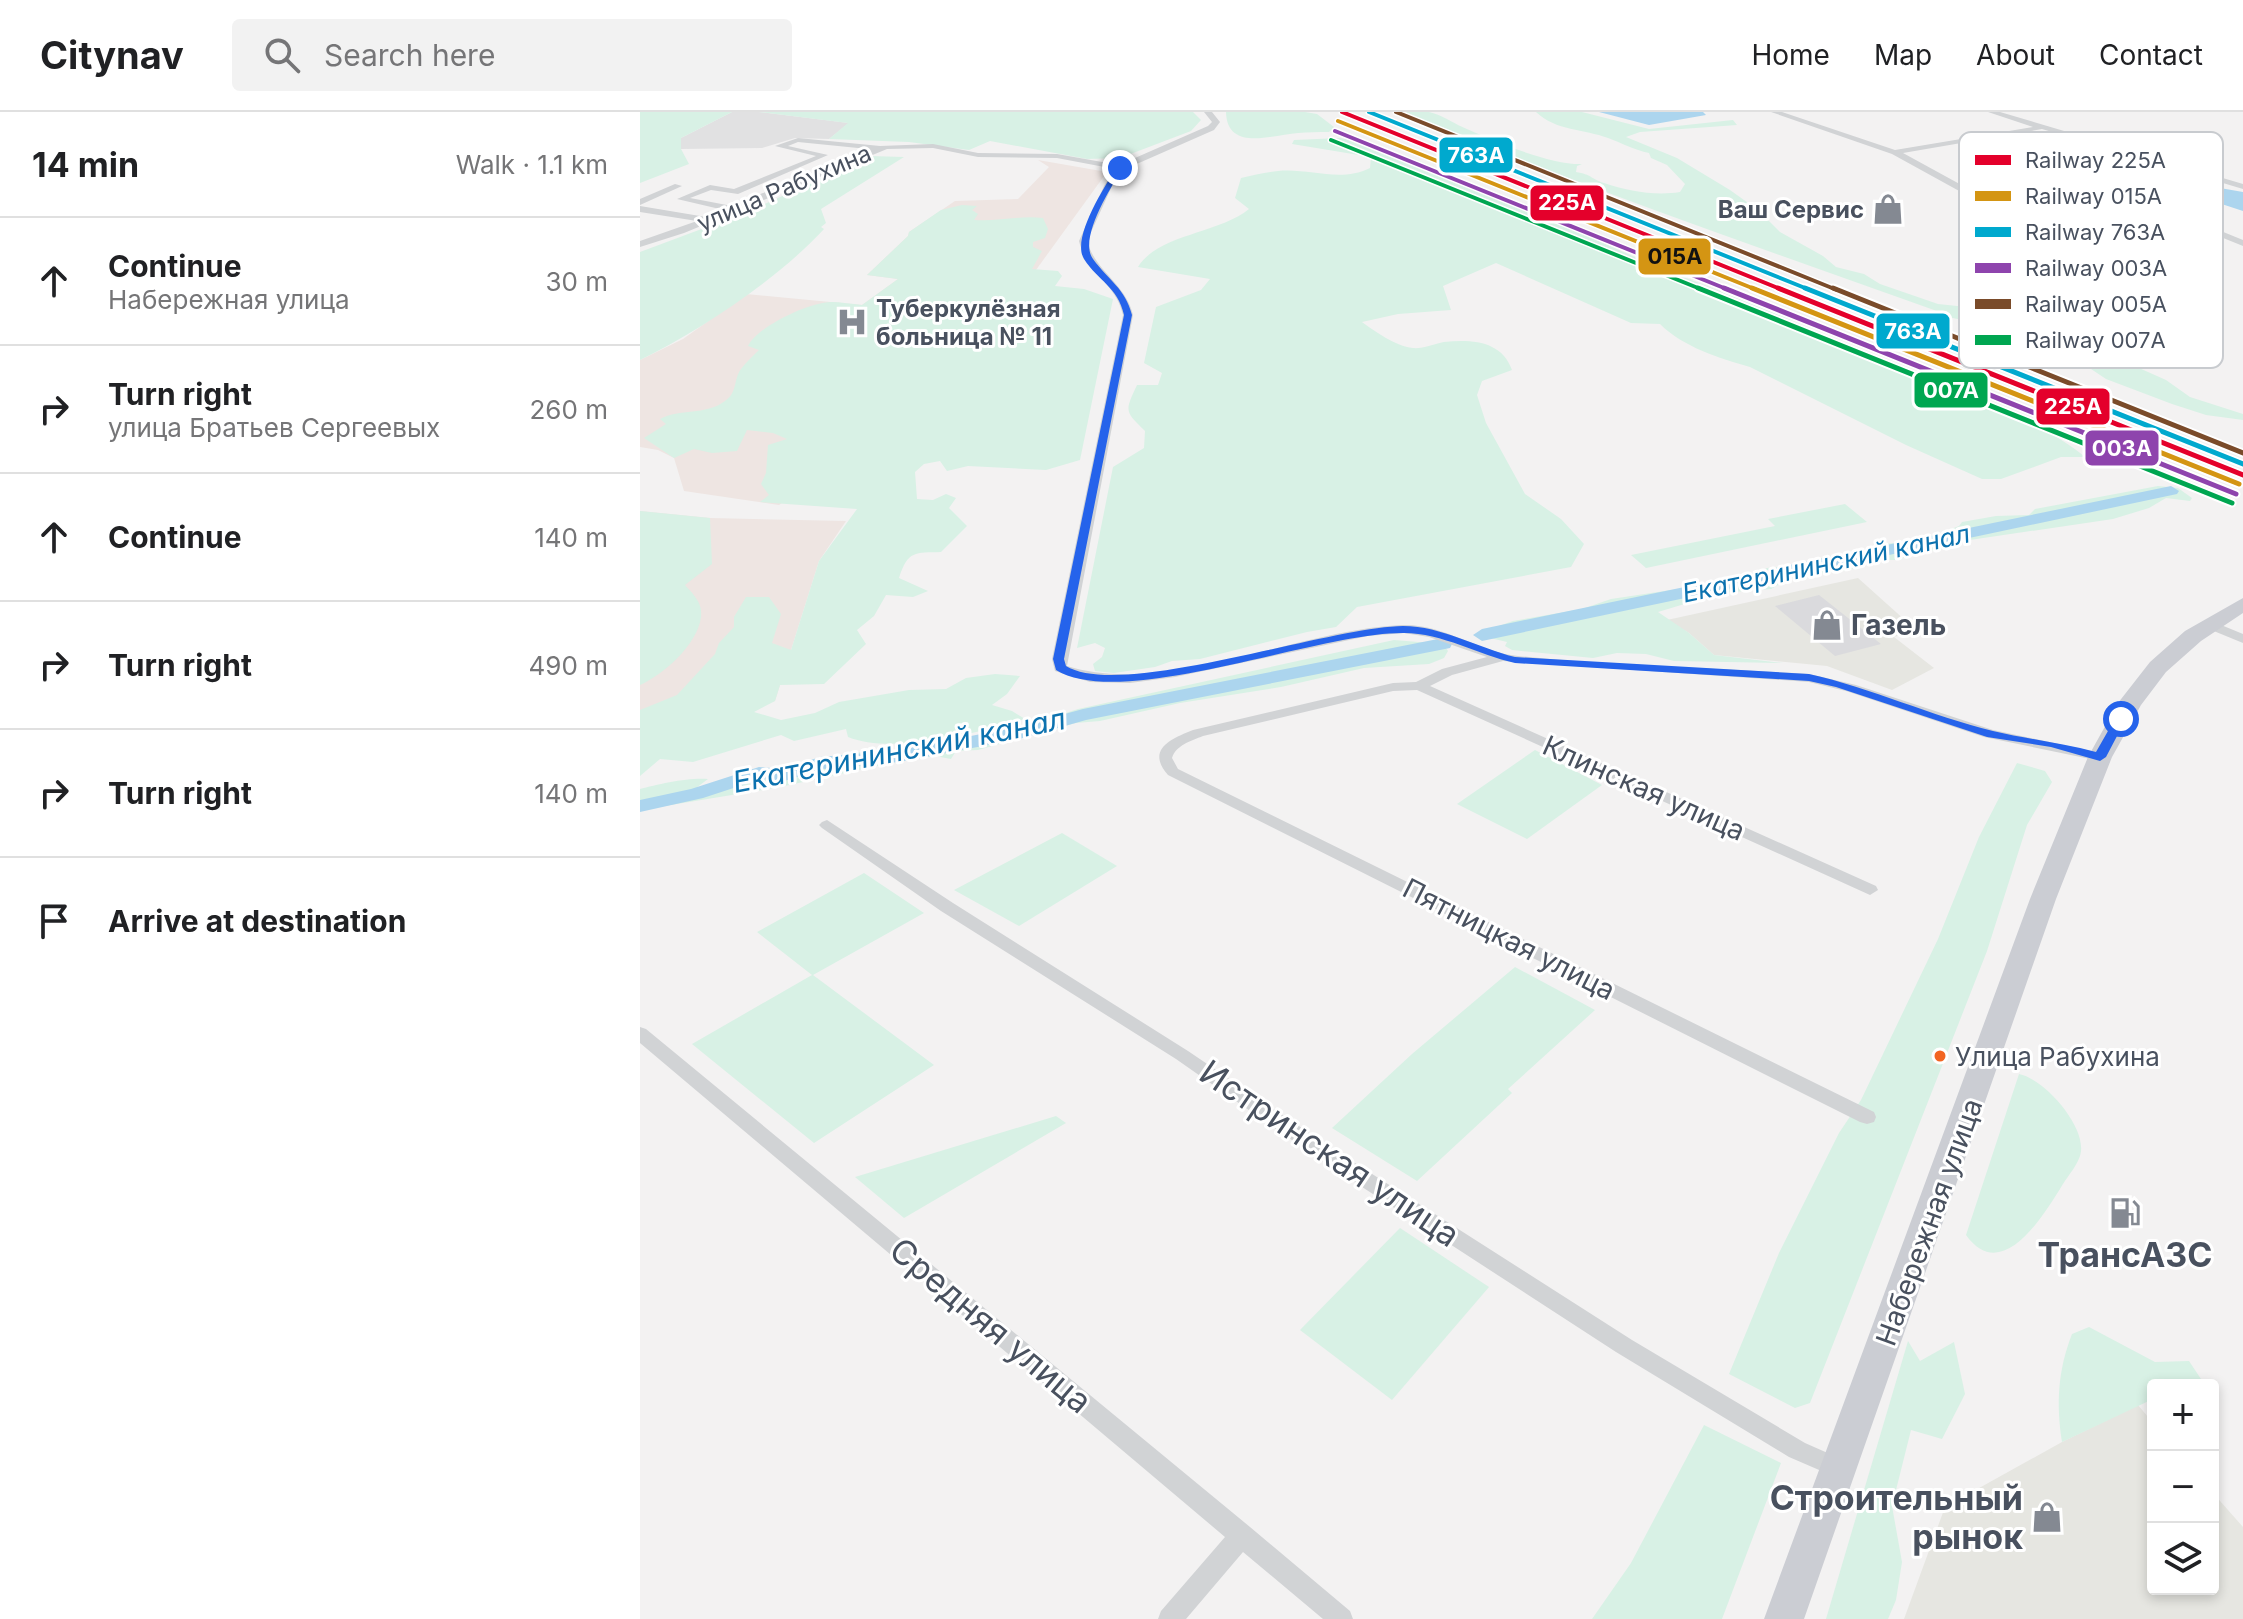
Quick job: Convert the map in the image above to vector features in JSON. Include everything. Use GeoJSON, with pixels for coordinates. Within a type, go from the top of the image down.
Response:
{"type":"FeatureCollection","features":[{"type":"Feature","properties":{"kind":"main road","name":"Набережная улица"},"geometry":{"type":"LineString","coordinates":[[1784,1619],[2043,899],[2100,757],[2141,686],[2175,651],[2209,624],[2243,604]]}},
{"type":"Feature","properties":{"kind":"street"},"geometry":{"type":"LineString","coordinates":[[1208,112],[1216,122],[1211,128],[1120,168],[1101,199],[1083,241],[1087,257],[1124,298],[1128,315],[1059,659],[1060,668],[1090,679],[1115,681],[1358,634],[1404,629],[1423,631],[1500,658],[1809,678],[1839,684],[1991,734],[2052,744],[2100,757]]}},
{"type":"Feature","properties":{"kind":"street"},"geometry":{"type":"LineString","coordinates":[[1775,112],[1895,152],[1959,187]]}},
{"type":"Feature","properties":{"kind":"street"},"geometry":{"type":"LineString","coordinates":[[1992,112],[2057,132]]}},
{"type":"Feature","properties":{"kind":"street"},"geometry":{"type":"LineString","coordinates":[[2019,132],[2044,128]]}},
{"type":"Feature","properties":{"kind":"street"},"geometry":{"type":"LineString","coordinates":[[733,209],[681,199],[710,187],[735,192],[824,155],[779,146],[798,140],[879,148]]}},
{"type":"Feature","properties":{"kind":"street"},"geometry":{"type":"LineString","coordinates":[[1895,152],[1959,142]]}},
{"type":"Feature","properties":{"kind":"street","name":"улица Рабухина"},"geometry":{"type":"LineString","coordinates":[[640,244],[708,220],[879,148],[919,146],[978,155],[1045,155],[1120,168]]}},
{"type":"Feature","properties":{"kind":"street"},"geometry":{"type":"LineString","coordinates":[[780,173],[807,178]]}},
{"type":"Feature","properties":{"kind":"street"},"geometry":{"type":"LineString","coordinates":[[2223,181],[2243,187]]}},
{"type":"Feature","properties":{"kind":"street"},"geometry":{"type":"LineString","coordinates":[[640,202],[678,186]]}},
{"type":"Feature","properties":{"kind":"street"},"geometry":{"type":"LineString","coordinates":[[640,209],[708,220]]}},
{"type":"Feature","properties":{"kind":"street"},"geometry":{"type":"LineString","coordinates":[[2223,235],[2243,243]]}},
{"type":"Feature","properties":{"kind":"street"},"geometry":{"type":"LineString","coordinates":[[2209,624],[2243,639]]}},
{"type":"Feature","properties":{"kind":"street"},"geometry":{"type":"LineString","coordinates":[[1419,686],[1447,672],[1500,658]]}},
{"type":"Feature","properties":{"kind":"street","name":"Пятницкая улица"},"geometry":{"type":"LineString","coordinates":[[1419,686],[1393,687],[1198,733],[1179,740],[1167,750],[1165,762],[1173,772],[1867,1117]]}},
{"type":"Feature","properties":{"kind":"street","name":"Клинская улица"},"geometry":{"type":"LineString","coordinates":[[1419,686],[1870,890]]}},
{"type":"Feature","properties":{"kind":"street","name":"Истринская улица"},"geometry":{"type":"LineString","coordinates":[[827,825],[947,907],[1182,1055],[1326,1154],[1624,1346],[1797,1450],[1840,1469]]}},
{"type":"Feature","properties":{"kind":"street","name":"Средняя улица"},"geometry":{"type":"LineString","coordinates":[[640,1033],[1341,1619]]}},
{"type":"Feature","properties":{"kind":"street"},"geometry":{"type":"LineString","coordinates":[[1170,1619],[1242,1535]]}},
{"type":"Feature","properties":{"kind":"shaded area"},"geometry":{"type":"Polygon","coordinates":[[[732,112],[759,112],[849,123],[829,139],[795,138],[762,148],[681,149],[681,138],[732,112]]]}},
{"type":"Feature","properties":{"kind":"shaded area","name":"Туберкулёзная больница № 11"},"geometry":{"type":"Polygon","coordinates":[[[1038,160],[1107,172],[957,379],[779,505],[684,491],[674,458],[658,450],[640,447],[640,360],[683,339],[746,294],[862,305],[898,279],[867,275],[909,232],[955,201],[1018,199],[1049,167],[1038,160]]]}},
{"type":"Feature","properties":{"kind":"shaded area"},"geometry":{"type":"Polygon","coordinates":[[[640,511],[710,518],[846,521],[819,561],[775,701],[640,742],[640,511]]]}},
{"type":"Feature","properties":{"kind":"shaded area"},"geometry":{"type":"Polygon","coordinates":[[[1858,578],[1916,630],[1894,637],[1934,668],[1892,690],[1827,666],[1714,655],[1689,633],[1667,620],[1858,578]]]}},
{"type":"Feature","properties":{"kind":"shaded area","name":"Строительный рынок"},"geometry":{"type":"Polygon","coordinates":[[[2138,1405],[2147,1416],[2147,1595],[2219,1595],[2219,1500],[2243,1527],[2243,1619],[1904,1619],[1945,1507],[2062,1442],[2138,1405]]]}},
{"type":"Feature","properties":{"kind":"green space"},"geometry":{"type":"Polygon","coordinates":[[[640,112],[732,112],[681,138],[681,149],[689,164],[640,183],[640,112]]]}},
{"type":"Feature","properties":{"kind":"green space"},"geometry":{"type":"Polygon","coordinates":[[[759,112],[1193,112],[1201,120],[1191,131],[1120,158],[1087,159],[990,141],[969,150],[909,142],[829,139],[848,123],[759,112]]]}},
{"type":"Feature","properties":{"kind":"green space"},"geometry":{"type":"Polygon","coordinates":[[[1226,112],[1305,112],[1317,114],[1334,127],[1329,132],[1242,137],[1228,124],[1226,112]]]}},
{"type":"Feature","properties":{"kind":"green space"},"geometry":{"type":"Polygon","coordinates":[[[1404,112],[1433,113],[1519,150],[1582,164],[1577,166],[1576,172],[1600,182],[1651,193],[1680,192],[1685,184],[1667,165],[1651,158],[1649,153],[1599,135],[1552,123],[1536,112],[1582,112],[1649,129],[1733,120],[1737,125],[1640,132],[1626,137],[1677,158],[1730,190],[1758,210],[1780,232],[1823,256],[1836,267],[1864,274],[1880,284],[1938,304],[1959,306],[1959,319],[1734,239],[1404,112]]]}},
{"type":"Feature","properties":{"kind":"green space"},"geometry":{"type":"Polygon","coordinates":[[[1340,138],[1370,143],[1417,160],[1655,266],[1761,307],[1953,391],[1958,399],[2025,421],[2058,438],[2085,457],[2061,457],[2001,479],[1982,479],[1906,445],[1750,367],[1690,345],[1660,324],[1631,323],[1496,263],[1443,286],[1451,310],[1398,314],[1362,322],[1406,347],[1475,342],[1493,348],[1507,360],[1512,370],[1482,381],[1477,395],[1486,423],[1525,494],[1561,519],[1584,544],[1571,567],[1357,607],[1336,627],[1200,659],[1172,661],[1155,667],[1114,673],[1095,671],[1093,664],[1102,657],[1105,648],[1095,643],[1077,648],[1113,467],[1144,448],[1145,431],[1130,415],[1130,400],[1137,385],[1158,385],[1162,373],[1144,363],[1156,307],[1201,290],[1210,279],[1138,267],[1159,248],[1221,224],[1249,209],[1235,198],[1241,178],[1278,171],[1336,175],[1370,168],[1371,157],[1292,144],[1294,140],[1340,138]]]}},
{"type":"Feature","properties":{"kind":"green space"},"geometry":{"type":"Polygon","coordinates":[[[870,156],[904,157],[821,209],[826,223],[821,227],[824,229],[762,285],[713,319],[640,360],[640,252],[747,212],[870,156]]]}},
{"type":"Feature","properties":{"kind":"green space"},"geometry":{"type":"Polygon","coordinates":[[[962,205],[977,206],[972,210],[978,214],[974,220],[1043,218],[1048,229],[1045,238],[1033,242],[1033,247],[1042,251],[1032,269],[1058,271],[1062,276],[1055,286],[1084,289],[1113,299],[1080,460],[1046,470],[968,466],[947,471],[940,461],[924,464],[915,472],[917,499],[933,500],[946,494],[956,498],[949,508],[967,526],[941,552],[919,553],[906,562],[899,578],[928,591],[913,597],[886,595],[874,616],[857,630],[866,644],[824,684],[780,685],[775,701],[754,712],[781,720],[815,713],[839,702],[909,690],[946,689],[966,678],[995,674],[1020,676],[1007,694],[992,705],[1025,719],[960,736],[911,743],[866,742],[848,737],[846,729],[794,741],[781,735],[693,762],[660,759],[640,776],[640,710],[677,695],[715,654],[719,643],[734,627],[734,617],[746,597],[769,597],[781,614],[772,643],[791,650],[819,561],[857,509],[760,502],[769,495],[761,484],[766,473],[768,445],[787,439],[773,433],[747,430],[737,451],[712,453],[694,449],[674,458],[644,438],[666,424],[660,419],[709,409],[729,397],[741,369],[759,350],[748,346],[772,324],[821,303],[862,305],[898,279],[867,275],[909,232],[941,210],[962,205]]]}},
{"type":"Feature","properties":{"kind":"green space"},"geometry":{"type":"Polygon","coordinates":[[[2090,368],[2139,368],[2166,380],[2190,397],[2243,414],[2243,420],[2206,415],[2106,379],[2090,368]]]}},
{"type":"Feature","properties":{"kind":"green space"},"geometry":{"type":"Polygon","coordinates":[[[2158,486],[2178,488],[2192,498],[2190,501],[2166,498],[2149,508],[2113,519],[1963,541],[1939,550],[1910,552],[1901,560],[1875,560],[1849,570],[1793,577],[1771,589],[1721,593],[1658,612],[1714,655],[1783,663],[1674,661],[1646,654],[1617,653],[1593,658],[1512,650],[1505,646],[1507,642],[1486,637],[1481,632],[1513,621],[1582,609],[1611,599],[1718,583],[1753,575],[1767,568],[1809,564],[1826,556],[1855,555],[1884,544],[1913,541],[1941,533],[1962,522],[1996,516],[2029,515],[2035,509],[2158,486]]]}},
{"type":"Feature","properties":{"kind":"green space"},"geometry":{"type":"Polygon","coordinates":[[[1845,504],[1867,522],[1646,568],[1631,555],[1775,526],[1768,519],[1845,504]]]}},
{"type":"Feature","properties":{"kind":"green space"},"geometry":{"type":"Polygon","coordinates":[[[640,511],[710,518],[712,564],[685,585],[697,599],[701,612],[693,638],[669,666],[640,685],[640,511]]]}},
{"type":"Feature","properties":{"kind":"green space"},"geometry":{"type":"Polygon","coordinates":[[[1394,640],[1443,644],[1448,651],[1444,658],[1429,664],[1364,668],[1281,687],[1076,723],[978,750],[956,751],[951,759],[935,756],[896,762],[780,787],[640,810],[640,789],[655,785],[708,779],[696,788],[778,766],[834,756],[868,751],[907,751],[992,737],[1078,709],[1394,640]]]}},
{"type":"Feature","properties":{"kind":"green space"},"geometry":{"type":"Polygon","coordinates":[[[1535,750],[1602,785],[1527,839],[1457,804],[1535,750]]]}},
{"type":"Feature","properties":{"kind":"green space"},"geometry":{"type":"Polygon","coordinates":[[[2017,763],[2045,771],[2052,782],[2027,825],[1987,951],[1810,1403],[1795,1408],[1729,1374],[1779,1253],[1839,1133],[1861,1100],[1938,939],[1979,837],[2017,763]]]}},
{"type":"Feature","properties":{"kind":"green space"},"geometry":{"type":"Polygon","coordinates":[[[1062,833],[1117,866],[1019,926],[954,890],[1062,833]]]}},
{"type":"Feature","properties":{"kind":"green space"},"geometry":{"type":"Polygon","coordinates":[[[864,873],[924,913],[813,975],[934,1065],[814,1143],[692,1044],[812,975],[757,932],[864,873]]]}},
{"type":"Feature","properties":{"kind":"green space"},"geometry":{"type":"Polygon","coordinates":[[[1515,967],[1595,1010],[1508,1089],[1512,1093],[1417,1181],[1332,1128],[1412,1054],[1515,967]]]}},
{"type":"Feature","properties":{"kind":"green space"},"geometry":{"type":"Polygon","coordinates":[[[2019,1074],[2040,1084],[2060,1104],[2076,1128],[2081,1151],[2072,1170],[2031,1230],[2006,1250],[1993,1253],[1979,1248],[1966,1235],[2019,1074]]]}},
{"type":"Feature","properties":{"kind":"green space"},"geometry":{"type":"Polygon","coordinates":[[[1056,1116],[1066,1123],[904,1218],[855,1177],[1056,1116]]]}},
{"type":"Feature","properties":{"kind":"green space"},"geometry":{"type":"Polygon","coordinates":[[[1400,1228],[1489,1287],[1392,1400],[1300,1330],[1400,1228]]]}},
{"type":"Feature","properties":{"kind":"green space"},"geometry":{"type":"Polygon","coordinates":[[[2089,1327],[2155,1362],[2189,1361],[2201,1379],[2147,1379],[2147,1402],[2062,1442],[2059,1414],[2061,1374],[2072,1334],[2089,1327]]]}},
{"type":"Feature","properties":{"kind":"green space"},"geometry":{"type":"Polygon","coordinates":[[[1908,1341],[1920,1361],[1954,1342],[1965,1394],[1942,1439],[1911,1430],[1892,1506],[1902,1562],[1896,1600],[1888,1619],[1826,1619],[1908,1341]]]}},
{"type":"Feature","properties":{"kind":"green space"},"geometry":{"type":"Polygon","coordinates":[[[1704,1425],[1781,1463],[1722,1619],[1592,1619],[1631,1563],[1704,1425]]]}},
{"type":"Feature","properties":{"kind":"water"},"geometry":{"type":"Polygon","coordinates":[[[1599,112],[1703,112],[1706,115],[1649,125],[1599,112]]]}},
{"type":"Feature","properties":{"kind":"water"},"geometry":{"type":"Polygon","coordinates":[[[2223,189],[2243,192],[2243,211],[2223,204],[2223,189]]]}},
{"type":"Feature","properties":{"kind":"building","name":"Газель"},"geometry":{"type":"Polygon","coordinates":[[[1819,595],[1881,644],[1835,656],[1775,606],[1819,595]]]}},
{"type":"Feature","properties":{"kind":"waterway","name":"Екатерининский канал"},"geometry":{"type":"LineString","coordinates":[[1482,635],[2171,491]]}},
{"type":"Feature","properties":{"kind":"waterway","name":"Екатерининский канал"},"geometry":{"type":"LineString","coordinates":[[640,806],[696,794],[759,773],[784,775],[820,763],[899,756],[1019,733],[1083,715],[1443,644]]}},
{"type":"Feature","properties":{"kind":"rail line","name":"225А"},"geometry":{"type":"LineString","coordinates":[[1342,112],[1959,361]]}},
{"type":"Feature","properties":{"kind":"rail line","name":"763А"},"geometry":{"type":"LineString","coordinates":[[1369,112],[1959,350]]}},
{"type":"Feature","properties":{"kind":"rail line","name":"005А"},"geometry":{"type":"LineString","coordinates":[[1396,112],[1959,339]]}},
{"type":"Feature","properties":{"kind":"rail line","name":"015А"},"geometry":{"type":"LineString","coordinates":[[1338,121],[2239,484]]}},
{"type":"Feature","properties":{"kind":"rail line","name":"003А"},"geometry":{"type":"LineString","coordinates":[[1335,131],[2236,494]]}},
{"type":"Feature","properties":{"kind":"rail line","name":"007А"},"geometry":{"type":"LineString","coordinates":[[1331,140],[2232,503]]}},
{"type":"Feature","properties":{"kind":"rail line","name":"225А"},"geometry":{"type":"LineString","coordinates":[[1977,368],[2243,475]]}},
{"type":"Feature","properties":{"kind":"rail line","name":"763А"},"geometry":{"type":"LineString","coordinates":[[2005,368],[2243,464]]}},
{"type":"Feature","properties":{"kind":"rail line","name":"005А"},"geometry":{"type":"LineString","coordinates":[[2032,368],[2243,453]]}},
{"type":"Feature","properties":{"kind":"place","name":"Ваш Сервис"},"geometry":{"type":"Point","coordinates":[1888,209]}},
{"type":"Feature","properties":{"kind":"place","name":"Туберкулёзная больница № 11"},"geometry":{"type":"Point","coordinates":[852,322]}},
{"type":"Feature","properties":{"kind":"place","name":"Газель"},"geometry":{"type":"Point","coordinates":[1827,625]}},
{"type":"Feature","properties":{"kind":"place","name":"Улица Рабухина"},"geometry":{"type":"Point","coordinates":[1940,1056]}},
{"type":"Feature","properties":{"kind":"place","name":"ТрансАЗС"},"geometry":{"type":"Point","coordinates":[2125,1213]}},
{"type":"Feature","properties":{"kind":"place","name":"Строительный рынок"},"geometry":{"type":"Point","coordinates":[2047,1517]}},
{"type":"Feature","properties":{"kind":"route"},"geometry":{"type":"LineString","coordinates":[[1120,168],[1108,186],[1083,241],[1084,251],[1091,263],[1124,298],[1128,315],[1059,659],[1060,668],[1090,679],[1115,681],[1358,634],[1404,629],[1433,633],[1487,654],[1515,660],[1809,678],[1839,684],[1972,729],[2052,744],[2100,757],[2121,719]]}}]}
